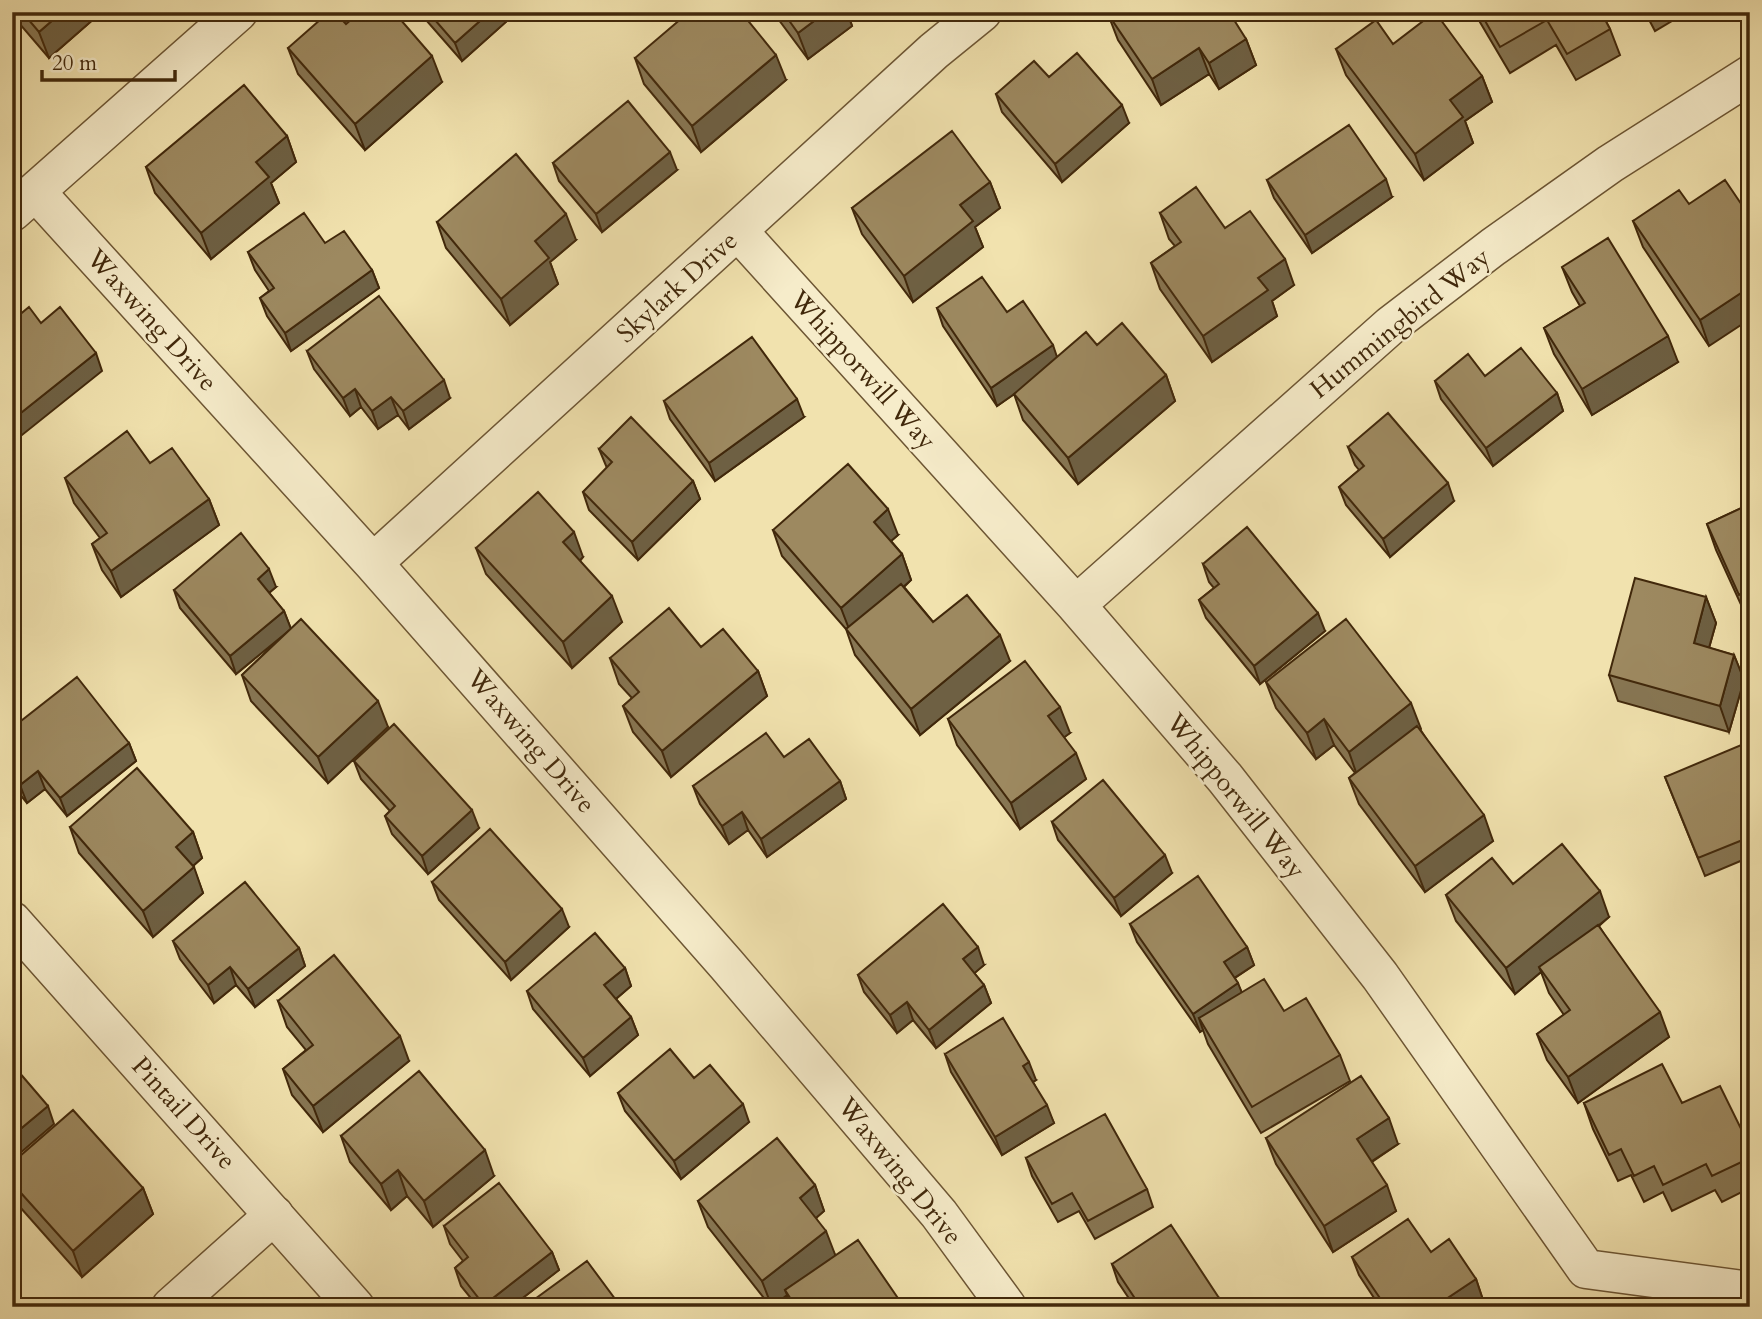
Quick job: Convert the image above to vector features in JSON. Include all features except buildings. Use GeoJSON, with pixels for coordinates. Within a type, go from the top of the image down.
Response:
{"type":"FeatureCollection","features":[{"type":"Feature","properties":{"kind":"street"},"geometry":{"type":"LineString","coordinates":[[24,202],[238,12]]}},
{"type":"Feature","properties":{"kind":"street","name":"Skylark Drive"},"geometry":{"type":"LineString","coordinates":[[373,562],[934,51],[982,12]]}},
{"type":"Feature","properties":{"kind":"street","name":"Hummingbird Way"},"geometry":{"type":"LineString","coordinates":[[1076,605],[1391,325],[1493,247],[1610,164],[1750,75]]}},
{"type":"Feature","properties":{"kind":"street","name":"Waxwing Drive"},"geometry":{"type":"LineString","coordinates":[[24,202],[373,562],[726,964],[939,1214],[1007,1307]]}},
{"type":"Feature","properties":{"kind":"street","name":"Whipporwill Way"},"geometry":{"type":"LineString","coordinates":[[738,231],[1076,605],[1224,778],[1380,976],[1586,1269],[1750,1291]]}},
{"type":"Feature","properties":{"kind":"street","name":"Pintail Drive"},"geometry":{"type":"LineString","coordinates":[[12,920],[355,1307]]}},
{"type":"Feature","properties":{"kind":"street"},"geometry":{"type":"LineString","coordinates":[[171,1307],[274,1215]]}}]}
